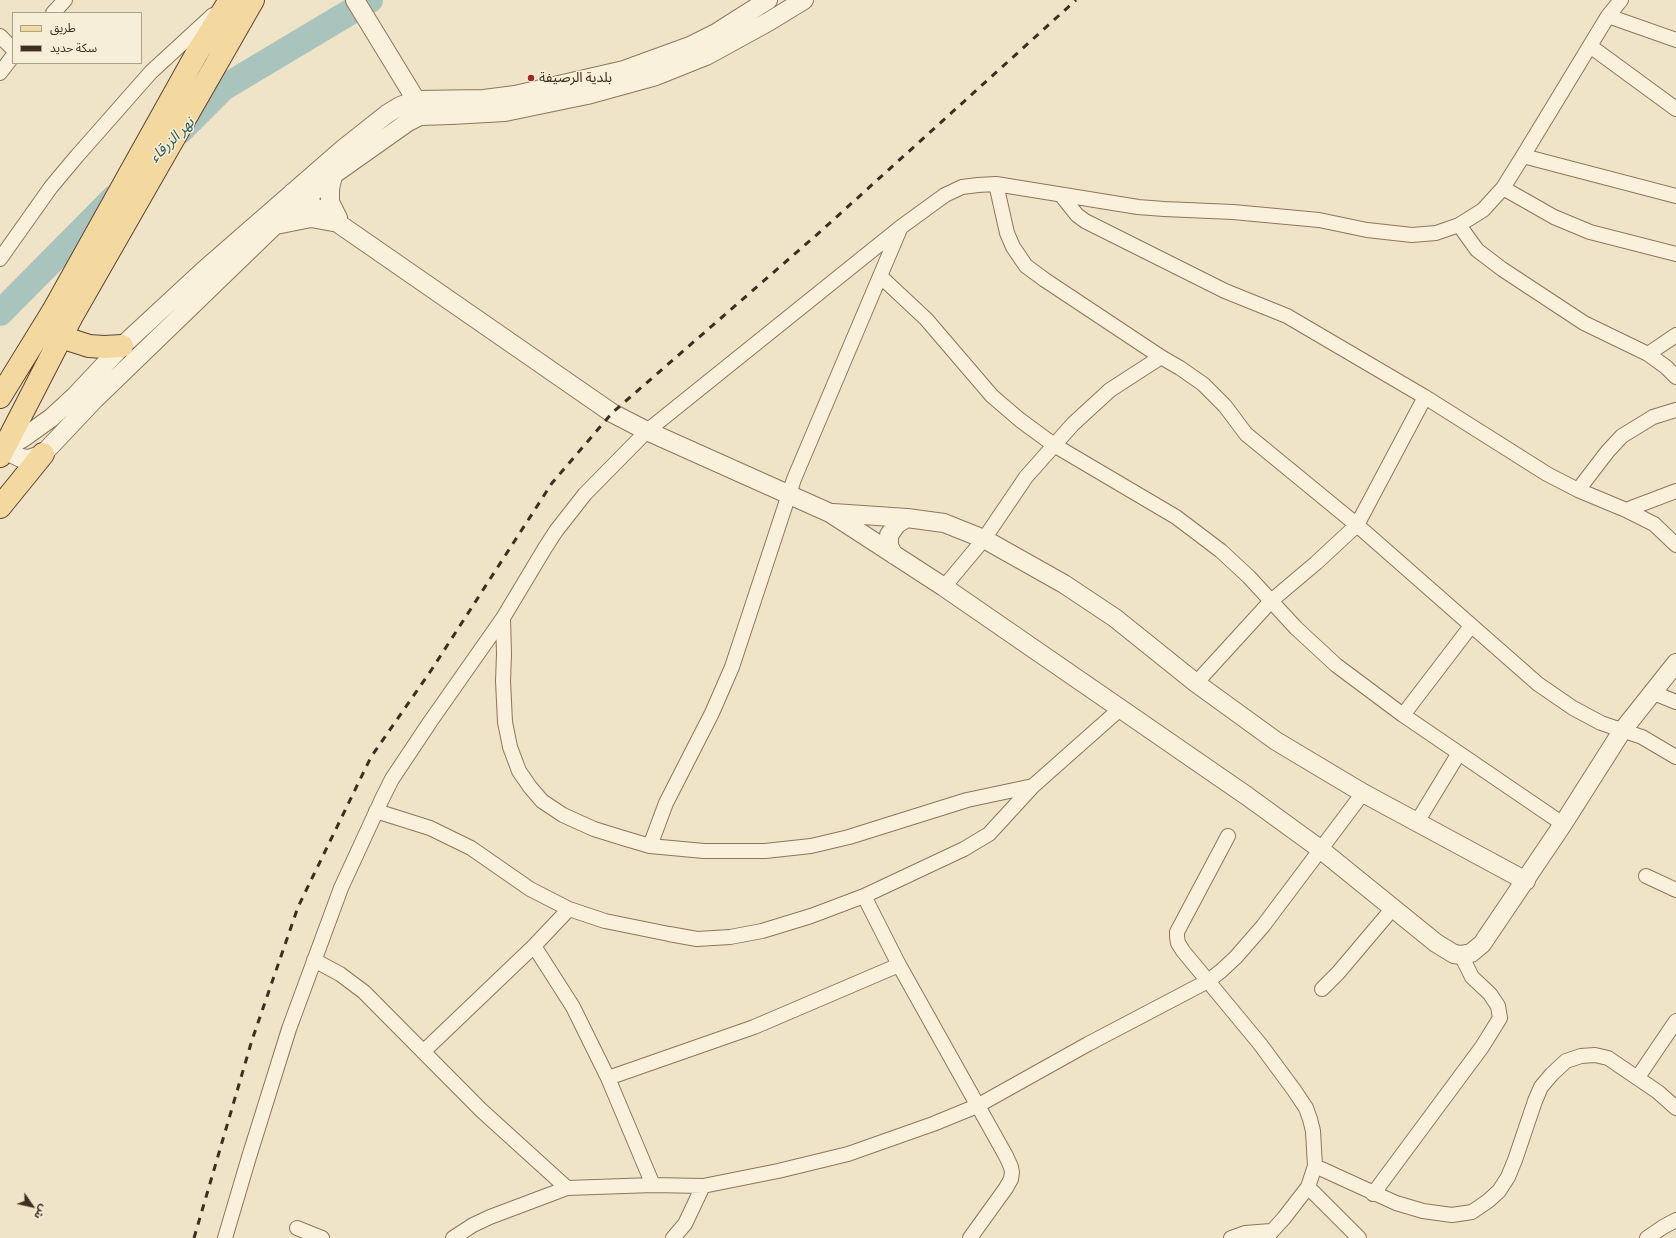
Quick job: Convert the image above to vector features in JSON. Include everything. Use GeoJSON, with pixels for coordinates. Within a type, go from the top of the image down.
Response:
{"type":"FeatureCollection","features":[{"type":"Feature","properties":{"kind":"main road"},"geometry":{"type":"LineString","coordinates":[[1,451],[62,337],[62,313],[197,53],[230,0]]}},
{"type":"Feature","properties":{"kind":"main road"},"geometry":{"type":"LineString","coordinates":[[0,397],[62,313],[219,59],[253,0]]}},
{"type":"Feature","properties":{"kind":"main road"},"geometry":{"type":"LineString","coordinates":[[62,337],[89,346],[122,346]]}},
{"type":"Feature","properties":{"kind":"main road"},"geometry":{"type":"LineString","coordinates":[[0,507],[43,454]]}},
{"type":"Feature","properties":{"kind":"street"},"geometry":{"type":"LineString","coordinates":[[54,12],[65,0]]}},
{"type":"Feature","properties":{"kind":"street"},"geometry":{"type":"LineString","coordinates":[[0,259],[51,187],[151,72],[230,0]]}},
{"type":"Feature","properties":{"kind":"street"},"geometry":{"type":"LineString","coordinates":[[356,0],[418,108]]}},
{"type":"Feature","properties":{"kind":"street"},"geometry":{"type":"LineString","coordinates":[[1,451],[21,458],[29,459],[43,454],[95,399],[275,225],[301,194],[344,148],[387,114],[400,106],[418,108],[451,116],[505,112],[587,95],[656,76],[688,64],[768,22],[804,0]]}},
{"type":"Feature","properties":{"kind":"street"},"geometry":{"type":"LineString","coordinates":[[225,1238],[286,1037],[314,960],[341,888],[392,779],[503,618],[544,548],[581,499],[606,471],[626,454],[647,431],[901,227],[945,195],[962,187],[996,184],[1164,210],[1233,212],[1319,220],[1367,230],[1412,235],[1436,232],[1459,225],[1483,210],[1502,188],[1524,156],[1608,16],[1621,0]]}},
{"type":"Feature","properties":{"kind":"street"},"geometry":{"type":"LineString","coordinates":[[1,451],[23,438],[51,418],[76,395],[122,346],[301,194],[333,175],[408,122],[418,108],[515,95],[624,70],[690,46],[763,3],[768,22]]}},
{"type":"Feature","properties":{"kind":"street"},"geometry":{"type":"LineString","coordinates":[[1608,16],[1676,40]]}},
{"type":"Feature","properties":{"kind":"street"},"geometry":{"type":"LineString","coordinates":[[0,36],[12,48]]}},
{"type":"Feature","properties":{"kind":"street"},"geometry":{"type":"LineString","coordinates":[[1590,46],[1676,109]]}},
{"type":"Feature","properties":{"kind":"street"},"geometry":{"type":"LineString","coordinates":[[0,73],[12,57]]}},
{"type":"Feature","properties":{"kind":"street"},"geometry":{"type":"LineString","coordinates":[[1524,156],[1676,196]]}},
{"type":"Feature","properties":{"kind":"street"},"geometry":{"type":"LineString","coordinates":[[333,175],[330,189],[330,202],[338,222]]}},
{"type":"Feature","properties":{"kind":"street"},"geometry":{"type":"LineString","coordinates":[[996,184],[1007,233],[1012,247],[1026,266],[1203,384],[1225,406],[1246,434],[1357,525],[1538,684],[1573,708],[1601,723],[1622,732],[1642,737],[1676,757]]}},
{"type":"Feature","properties":{"kind":"street"},"geometry":{"type":"LineString","coordinates":[[1502,188],[1554,217],[1590,232],[1620,241],[1656,248],[1676,254]]}},
{"type":"Feature","properties":{"kind":"street"},"geometry":{"type":"LineString","coordinates":[[301,194],[338,222],[598,404],[647,431],[830,513],[944,587],[1240,791],[1320,849],[1436,943],[1454,954],[1461,955],[1471,953],[1482,944],[1564,824],[1622,732],[1676,663]]}},
{"type":"Feature","properties":{"kind":"street"},"geometry":{"type":"LineString","coordinates":[[1061,195],[1077,215],[1085,221],[1225,291],[1287,316],[1425,397],[1547,474],[1578,490],[1626,510],[1654,524],[1676,545]]}},
{"type":"Feature","properties":{"kind":"street"},"geometry":{"type":"LineString","coordinates":[[275,225],[311,218],[338,222]]}},
{"type":"Feature","properties":{"kind":"street"},"geometry":{"type":"LineString","coordinates":[[1459,225],[1477,250],[1502,269],[1584,323],[1648,354],[1666,367],[1676,377]]}},
{"type":"Feature","properties":{"kind":"street"},"geometry":{"type":"LineString","coordinates":[[650,846],[666,803],[712,713],[732,667],[794,479],[901,227]]}},
{"type":"Feature","properties":{"kind":"street"},"geometry":{"type":"LineString","coordinates":[[880,276],[926,319],[992,396],[1020,420],[1054,445],[1176,517],[1221,551],[1249,576],[1271,601],[1336,666],[1404,716],[1564,824]]}},
{"type":"Feature","properties":{"kind":"street"},"geometry":{"type":"LineString","coordinates":[[1648,354],[1676,335]]}},
{"type":"Feature","properties":{"kind":"street"},"geometry":{"type":"LineString","coordinates":[[944,587],[984,538],[1026,477],[1078,419],[1110,390],[1161,357]]}},
{"type":"Feature","properties":{"kind":"street"},"geometry":{"type":"LineString","coordinates":[[1196,683],[1271,601],[1316,563],[1357,525],[1425,397]]}},
{"type":"Feature","properties":{"kind":"street"},"geometry":{"type":"LineString","coordinates":[[1578,490],[1608,451],[1622,436],[1653,417],[1676,410]]}},
{"type":"Feature","properties":{"kind":"street"},"geometry":{"type":"LineString","coordinates":[[1626,510],[1676,491]]}},
{"type":"Feature","properties":{"kind":"street"},"geometry":{"type":"LineString","coordinates":[[830,513],[907,518],[944,523],[984,538],[1064,584],[1115,618],[1196,683],[1276,741],[1363,793],[1526,881]]}},
{"type":"Feature","properties":{"kind":"street"},"geometry":{"type":"LineString","coordinates":[[894,555],[889,546],[889,535],[897,524],[907,518]]}},
{"type":"Feature","properties":{"kind":"street"},"geometry":{"type":"LineString","coordinates":[[503,618],[503,681],[506,722],[510,747],[518,771],[542,801],[562,815],[594,829],[650,846],[704,851],[765,851],[811,846],[849,837],[967,800],[1033,786]]}},
{"type":"Feature","properties":{"kind":"street"},"geometry":{"type":"LineString","coordinates":[[1404,716],[1471,626]]}},
{"type":"Feature","properties":{"kind":"street"},"geometry":{"type":"LineString","coordinates":[[1654,693],[1676,702]]}},
{"type":"Feature","properties":{"kind":"street"},"geometry":{"type":"LineString","coordinates":[[376,811],[430,828],[471,848],[530,889],[569,909],[604,921],[638,929],[697,939],[730,937],[762,931],[811,916],[864,896],[964,849],[989,834],[1033,786],[1120,709]]}},
{"type":"Feature","properties":{"kind":"street"},"geometry":{"type":"LineString","coordinates":[[1417,822],[1459,753]]}},
{"type":"Feature","properties":{"kind":"street"},"geometry":{"type":"LineString","coordinates":[[453,1238],[472,1225],[490,1217],[567,1188],[653,1185],[703,1186],[778,1172],[848,1154],[933,1124],[977,1106],[1088,1044],[1208,981],[1236,957],[1263,926],[1363,793]]}},
{"type":"Feature","properties":{"kind":"street"},"geometry":{"type":"LineString","coordinates":[[1228,836],[1177,932],[1177,937],[1180,946],[1260,1044],[1306,1108],[1313,1131],[1314,1166],[1308,1187],[1284,1218],[1269,1234],[1231,1238]]}},
{"type":"Feature","properties":{"kind":"street"},"geometry":{"type":"LineString","coordinates":[[1646,876],[1676,890]]}},
{"type":"Feature","properties":{"kind":"street"},"geometry":{"type":"LineString","coordinates":[[864,896],[899,965],[1006,1156],[1012,1172],[1011,1179],[1006,1188],[970,1238]]}},
{"type":"Feature","properties":{"kind":"street"},"geometry":{"type":"LineString","coordinates":[[1322,989],[1338,973],[1393,908]]}},
{"type":"Feature","properties":{"kind":"street"},"geometry":{"type":"LineString","coordinates":[[423,1052],[534,946],[569,909]]}},
{"type":"Feature","properties":{"kind":"street"},"geometry":{"type":"LineString","coordinates":[[534,946],[573,1007],[608,1078],[653,1185]]}},
{"type":"Feature","properties":{"kind":"street"},"geometry":{"type":"LineString","coordinates":[[1373,1194],[1482,1047],[1500,1018],[1498,1006],[1490,994],[1472,977],[1461,955]]}},
{"type":"Feature","properties":{"kind":"street"},"geometry":{"type":"LineString","coordinates":[[314,960],[340,974],[364,992],[481,1110],[567,1188]]}},
{"type":"Feature","properties":{"kind":"street"},"geometry":{"type":"LineString","coordinates":[[608,1078],[754,1027],[899,965]]}},
{"type":"Feature","properties":{"kind":"street"},"geometry":{"type":"LineString","coordinates":[[1638,1077],[1676,1020]]}},
{"type":"Feature","properties":{"kind":"street"},"geometry":{"type":"LineString","coordinates":[[1314,1166],[1396,1204],[1423,1211],[1452,1215],[1472,1212],[1488,1201],[1508,1177],[1541,1087],[1566,1061],[1581,1056],[1595,1055],[1608,1058],[1638,1077],[1676,1108]]}},
{"type":"Feature","properties":{"kind":"street"},"geometry":{"type":"LineString","coordinates":[[673,1238],[685,1224],[703,1186]]}},
{"type":"Feature","properties":{"kind":"street"},"geometry":{"type":"LineString","coordinates":[[1308,1187],[1359,1238]]}},
{"type":"Feature","properties":{"kind":"street"},"geometry":{"type":"LineString","coordinates":[[1647,1238],[1663,1226],[1676,1220]]}},
{"type":"Feature","properties":{"kind":"street"},"geometry":{"type":"LineString","coordinates":[[297,1228],[322,1238]]}},
{"type":"Feature","properties":{"kind":"waterway","name":"نهر الزرقاء"},"geometry":{"type":"LineString","coordinates":[[180,131],[223,88],[370,0]]}},
{"type":"Feature","properties":{"kind":"waterway","name":"نهر الزرقاء"},"geometry":{"type":"LineString","coordinates":[[0,313],[114,198]]}},
{"type":"Feature","properties":{"kind":"railway"},"geometry":{"type":"LineString","coordinates":[[194,1238],[252,1040],[298,907],[371,757],[432,669],[552,483],[612,413],[821,231],[1076,0]]}},
{"type":"Feature","properties":{"kind":"place","name":"بلدية الرصيفة"},"geometry":{"type":"Point","coordinates":[531,78]}}]}
